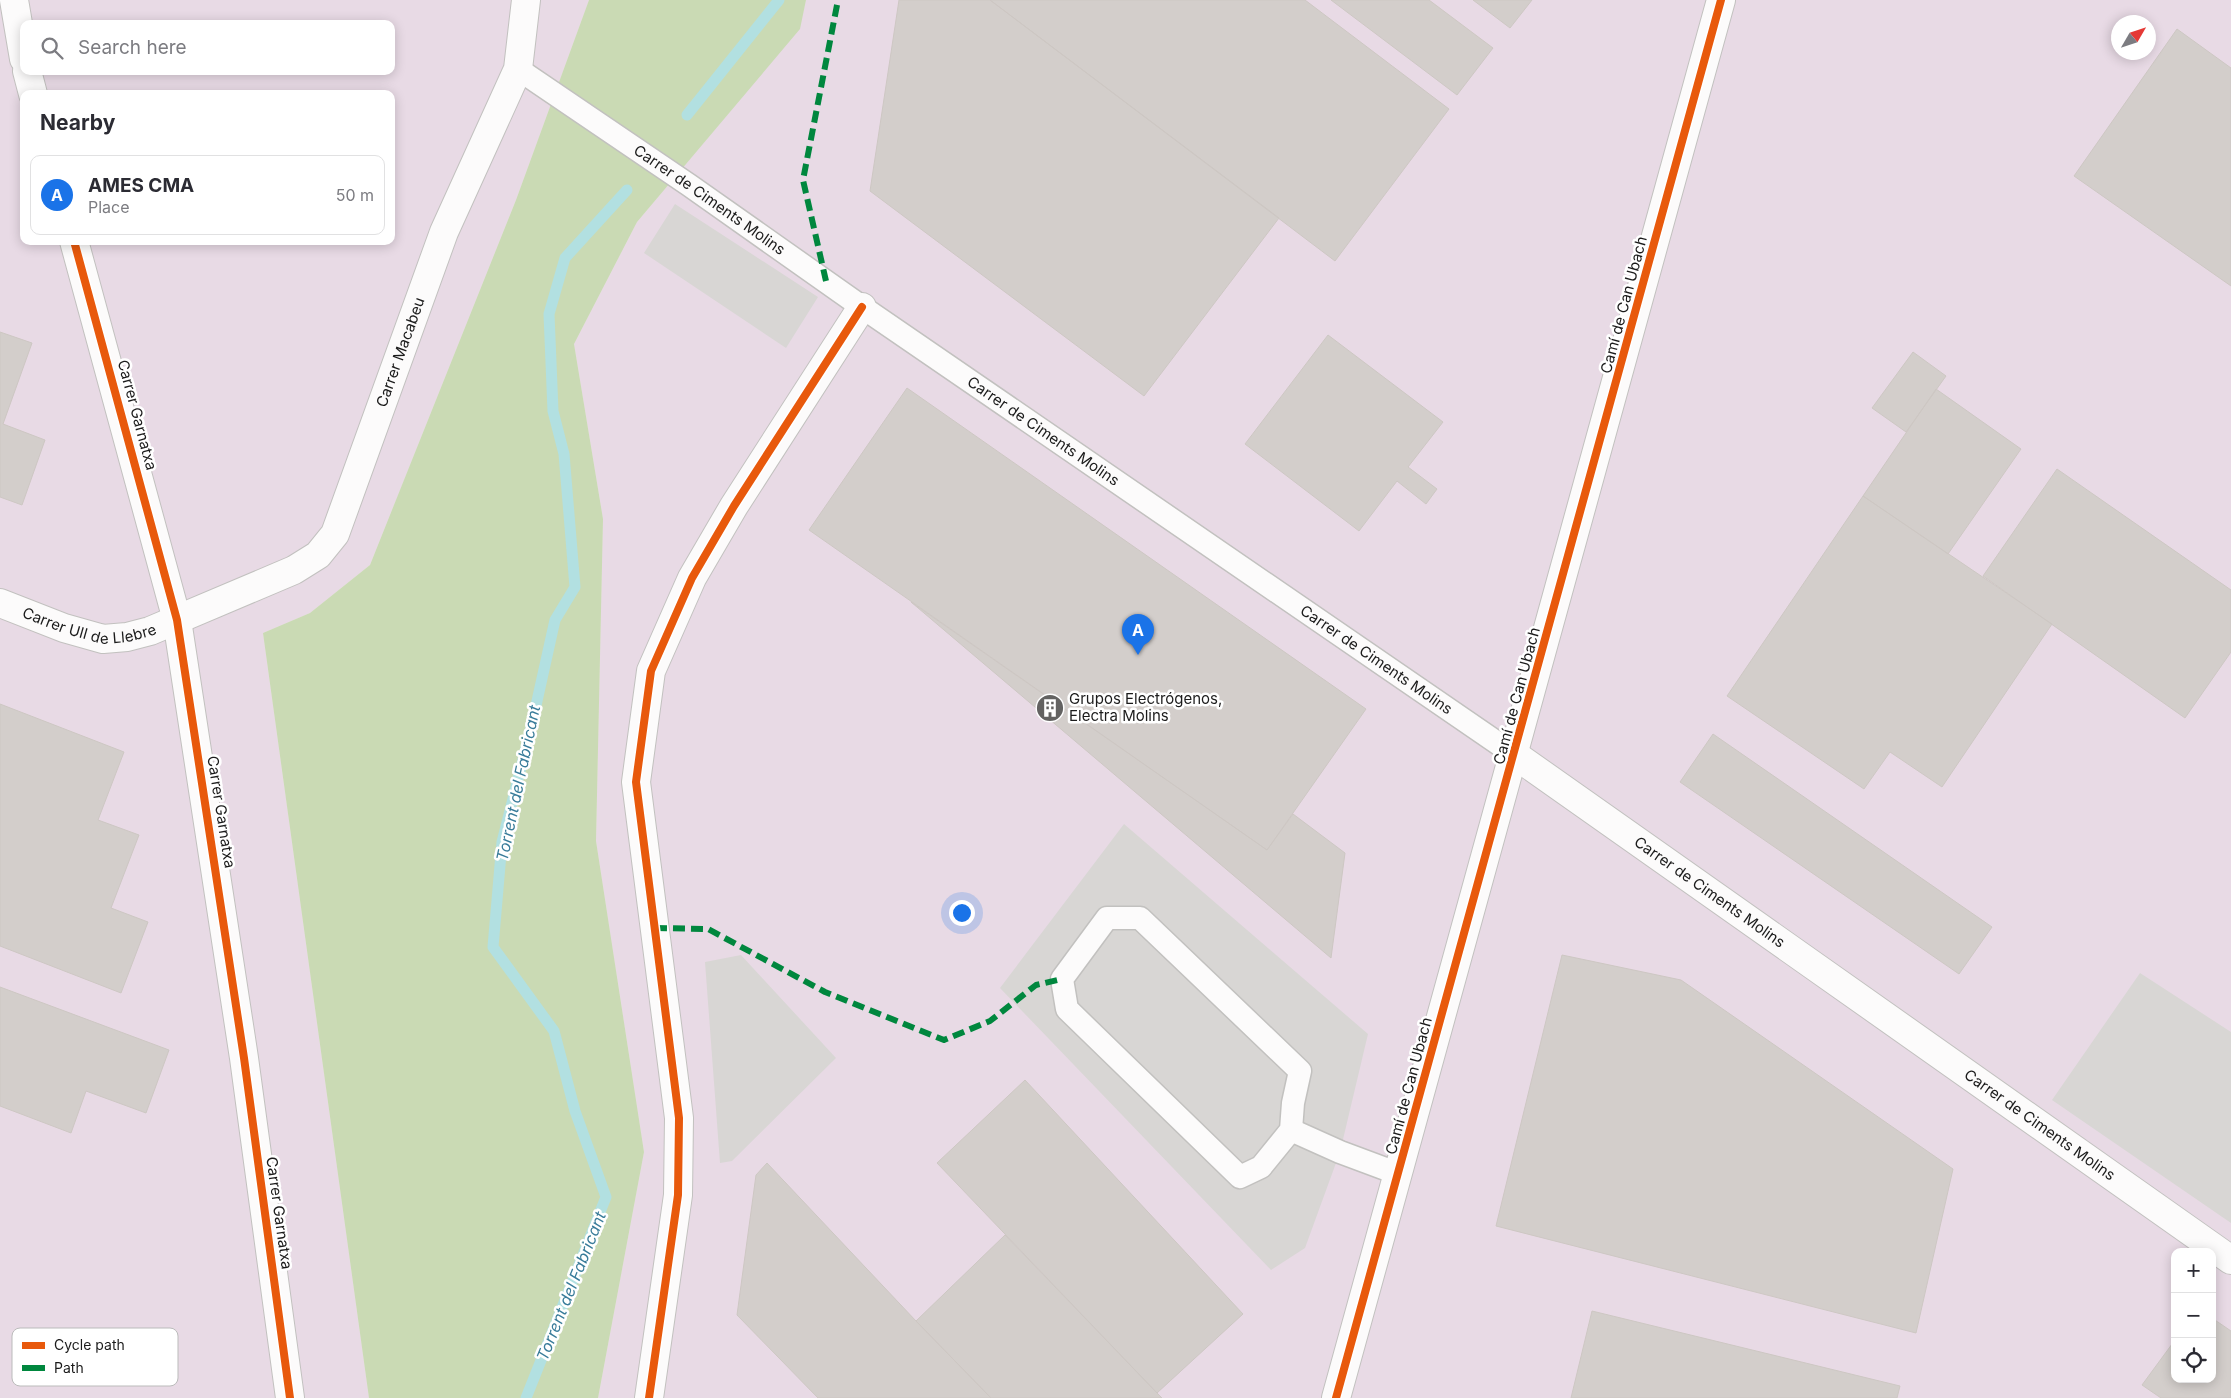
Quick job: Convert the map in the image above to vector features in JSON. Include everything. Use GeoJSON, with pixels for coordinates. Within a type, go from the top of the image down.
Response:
{"type":"FeatureCollection","features":[{"type":"Feature","properties":{"kind":"street"},"geometry":{"type":"LineString","coordinates":[[14,0],[20,35]]}},
{"type":"Feature","properties":{"kind":"street","name":"Carrer Macabeu"},"geometry":{"type":"LineString","coordinates":[[177,620],[294,570],[318,555],[335,534],[444,232],[518,69],[526,0]]}},
{"type":"Feature","properties":{"kind":"street","name":"Camí de Can Ubach"},"geometry":{"type":"LineString","coordinates":[[1336,1398],[1515,755],[1721,0]]}},
{"type":"Feature","properties":{"kind":"street"},"geometry":{"type":"LineString","coordinates":[[28,75],[33,90]]}},
{"type":"Feature","properties":{"kind":"street","name":"Carrer Garnatxa"},"geometry":{"type":"LineString","coordinates":[[75,245],[177,620],[244,1058],[290,1398]]}},
{"type":"Feature","properties":{"kind":"street"},"geometry":{"type":"LineString","coordinates":[[648,1398],[678,1195],[679,1118],[636,782],[651,671],[692,578],[734,506],[862,307]]}},
{"type":"Feature","properties":{"kind":"street","name":"Carrer Ull de Llebre"},"geometry":{"type":"LineString","coordinates":[[0,603],[64,628],[103,639],[128,637],[150,631],[177,620]]}},
{"type":"Feature","properties":{"kind":"street","name":"Carrer de Ciments Molins"},"geometry":{"type":"LineString","coordinates":[[1515,755],[2231,1260]]}},
{"type":"Feature","properties":{"kind":"lane","name":"Carrer de Ciments Molins"},"geometry":{"type":"LineString","coordinates":[[518,69],[1515,755]]}},
{"type":"Feature","properties":{"kind":"lane"},"geometry":{"type":"LineString","coordinates":[[1107,918],[1140,918],[1300,1071],[1293,1103],[1291,1130],[1261,1167],[1240,1177],[1067,1009],[1062,979],[1107,918]]}},
{"type":"Feature","properties":{"kind":"lane"},"geometry":{"type":"LineString","coordinates":[[1291,1130],[1340,1152],[1399,1174]]}},
{"type":"Feature","properties":{"kind":"shaded area"},"geometry":{"type":"Polygon","coordinates":[[[0,0],[589,0],[516,200],[370,565],[310,613],[263,633],[369,1398],[0,1398],[0,0]]]}},
{"type":"Feature","properties":{"kind":"shaded area"},"geometry":{"type":"Polygon","coordinates":[[[806,0],[2231,0],[2231,1398],[598,1398],[644,1152],[596,841],[603,519],[574,344],[637,222],[799,29],[806,0]]]}},
{"type":"Feature","properties":{"kind":"shaded area"},"geometry":{"type":"Polygon","coordinates":[[[675,204],[818,297],[786,348],[644,253],[675,204]]]}},
{"type":"Feature","properties":{"kind":"shaded area"},"geometry":{"type":"Polygon","coordinates":[[[1124,824],[1368,1034],[1340,1152],[1305,1248],[1271,1270],[1000,988],[1124,824]]]}},
{"type":"Feature","properties":{"kind":"shaded area"},"geometry":{"type":"Polygon","coordinates":[[[741,955],[836,1058],[732,1161],[720,1163],[705,962],[741,955]]]}},
{"type":"Feature","properties":{"kind":"shaded area"},"geometry":{"type":"Polygon","coordinates":[[[2140,973],[2231,1032],[2231,1223],[2052,1100],[2140,973]]]}},
{"type":"Feature","properties":{"kind":"green space"},"geometry":{"type":"Polygon","coordinates":[[[589,0],[806,0],[800,29],[637,222],[574,344],[603,519],[596,841],[644,1152],[598,1398],[369,1398],[263,633],[310,613],[370,565],[516,200],[589,0]]]}},
{"type":"Feature","properties":{"kind":"building"},"geometry":{"type":"Polygon","coordinates":[[[899,0],[990,0],[1279,218],[1144,396],[870,191],[899,0]]]}},
{"type":"Feature","properties":{"kind":"building"},"geometry":{"type":"Polygon","coordinates":[[[990,0],[1305,0],[1449,109],[1335,261],[990,0]]]}},
{"type":"Feature","properties":{"kind":"building"},"geometry":{"type":"Polygon","coordinates":[[[1331,0],[1429,0],[1493,48],[1457,95],[1331,0]]]}},
{"type":"Feature","properties":{"kind":"building"},"geometry":{"type":"Polygon","coordinates":[[[1473,0],[1532,0],[1510,28],[1473,0]]]}},
{"type":"Feature","properties":{"kind":"building"},"geometry":{"type":"Polygon","coordinates":[[[2177,29],[2231,68],[2231,286],[2074,176],[2177,29]]]}},
{"type":"Feature","properties":{"kind":"building"},"geometry":{"type":"Polygon","coordinates":[[[0,332],[32,343],[3,424],[45,440],[22,505],[0,497],[0,332]]]}},
{"type":"Feature","properties":{"kind":"building"},"geometry":{"type":"Polygon","coordinates":[[[1328,335],[1443,422],[1408,467],[1437,489],[1426,504],[1397,481],[1359,531],[1245,444],[1328,335]]]}},
{"type":"Feature","properties":{"kind":"building"},"geometry":{"type":"Polygon","coordinates":[[[1913,352],[1946,376],[1906,432],[1872,408],[1913,352]]]}},
{"type":"Feature","properties":{"kind":"building"},"geometry":{"type":"Polygon","coordinates":[[[907,388],[1366,709],[1267,850],[809,530],[907,388]]]}},
{"type":"Feature","properties":{"kind":"building"},"geometry":{"type":"Polygon","coordinates":[[[1936,389],[2021,449],[1948,554],[1863,496],[1936,389]]]}},
{"type":"Feature","properties":{"kind":"building"},"geometry":{"type":"Polygon","coordinates":[[[2057,469],[2231,590],[2231,652],[2185,718],[1983,576],[2057,469]]]}},
{"type":"Feature","properties":{"kind":"building"},"geometry":{"type":"Polygon","coordinates":[[[1863,496],[2052,624],[1942,787],[1890,752],[1864,789],[1727,696],[1863,496]]]}},
{"type":"Feature","properties":{"kind":"building","name":"Grupos Electrógenos, Electra Molins"},"geometry":{"type":"Polygon","coordinates":[[[911,602],[1267,850],[1293,814],[1345,853],[1331,958],[911,602]]]}},
{"type":"Feature","properties":{"kind":"building"},"geometry":{"type":"Polygon","coordinates":[[[0,704],[124,752],[98,820],[139,835],[111,908],[148,922],[121,993],[0,946],[0,704]]]}},
{"type":"Feature","properties":{"kind":"building"},"geometry":{"type":"Polygon","coordinates":[[[1713,734],[1992,927],[1959,974],[1680,782],[1713,734]]]}},
{"type":"Feature","properties":{"kind":"building"},"geometry":{"type":"Polygon","coordinates":[[[1562,955],[1681,980],[1953,1169],[1916,1333],[1496,1226],[1562,955]]]}},
{"type":"Feature","properties":{"kind":"building"},"geometry":{"type":"Polygon","coordinates":[[[0,987],[169,1050],[146,1113],[86,1091],[71,1133],[0,1106],[0,987]]]}},
{"type":"Feature","properties":{"kind":"building"},"geometry":{"type":"Polygon","coordinates":[[[1025,1080],[1243,1314],[1157,1393],[937,1163],[1025,1080]]]}},
{"type":"Feature","properties":{"kind":"building"},"geometry":{"type":"Polygon","coordinates":[[[767,1163],[991,1398],[818,1398],[737,1315],[756,1175],[767,1163]]]}},
{"type":"Feature","properties":{"kind":"building"},"geometry":{"type":"Polygon","coordinates":[[[1005,1235],[1162,1398],[991,1398],[916,1321],[1005,1235]]]}},
{"type":"Feature","properties":{"kind":"building"},"geometry":{"type":"Polygon","coordinates":[[[1592,1311],[1900,1386],[1897,1398],[1571,1398],[1592,1311]]]}},
{"type":"Feature","properties":{"kind":"building"},"geometry":{"type":"Polygon","coordinates":[[[2216,1321],[2231,1331],[2231,1398],[2161,1398],[2142,1385],[2171,1345],[2171,1383],[2216,1383],[2216,1321]]]}},
{"type":"Feature","properties":{"kind":"waterway","name":"Torrent del Fabricant"},"geometry":{"type":"LineString","coordinates":[[687,115],[779,0]]}},
{"type":"Feature","properties":{"kind":"waterway","name":"Torrent del Fabricant"},"geometry":{"type":"LineString","coordinates":[[526,1398],[606,1197],[575,1111],[554,1031],[493,947],[502,842],[531,728],[555,620],[575,587],[564,454],[553,411],[549,314],[565,258],[627,190]]}},
{"type":"Feature","properties":{"kind":"marked path"},"geometry":{"type":"LineString","coordinates":[[826,281],[803,180],[838,0]]}},
{"type":"Feature","properties":{"kind":"marked path"},"geometry":{"type":"LineString","coordinates":[[655,928],[708,929],[825,992],[944,1040],[990,1021],[1036,985],[1062,979]]}},
{"type":"Feature","properties":{"kind":"cycle path"},"geometry":{"type":"LineString","coordinates":[[1336,1398],[1721,0]]}},
{"type":"Feature","properties":{"kind":"cycle path"},"geometry":{"type":"LineString","coordinates":[[75,245],[177,620],[244,1058],[290,1398]]}},
{"type":"Feature","properties":{"kind":"cycle path"},"geometry":{"type":"LineString","coordinates":[[649,1398],[678,1195],[679,1118],[636,782],[651,671],[692,578],[734,506],[862,307]]}},
{"type":"Feature","properties":{"kind":"place","name":"AMES CMA"},"geometry":{"type":"Point","coordinates":[1138,655]}},
{"type":"Feature","properties":{"kind":"place","name":"Grupos Electrógenos, Electra Molins"},"geometry":{"type":"Point","coordinates":[1050,708]}}]}
